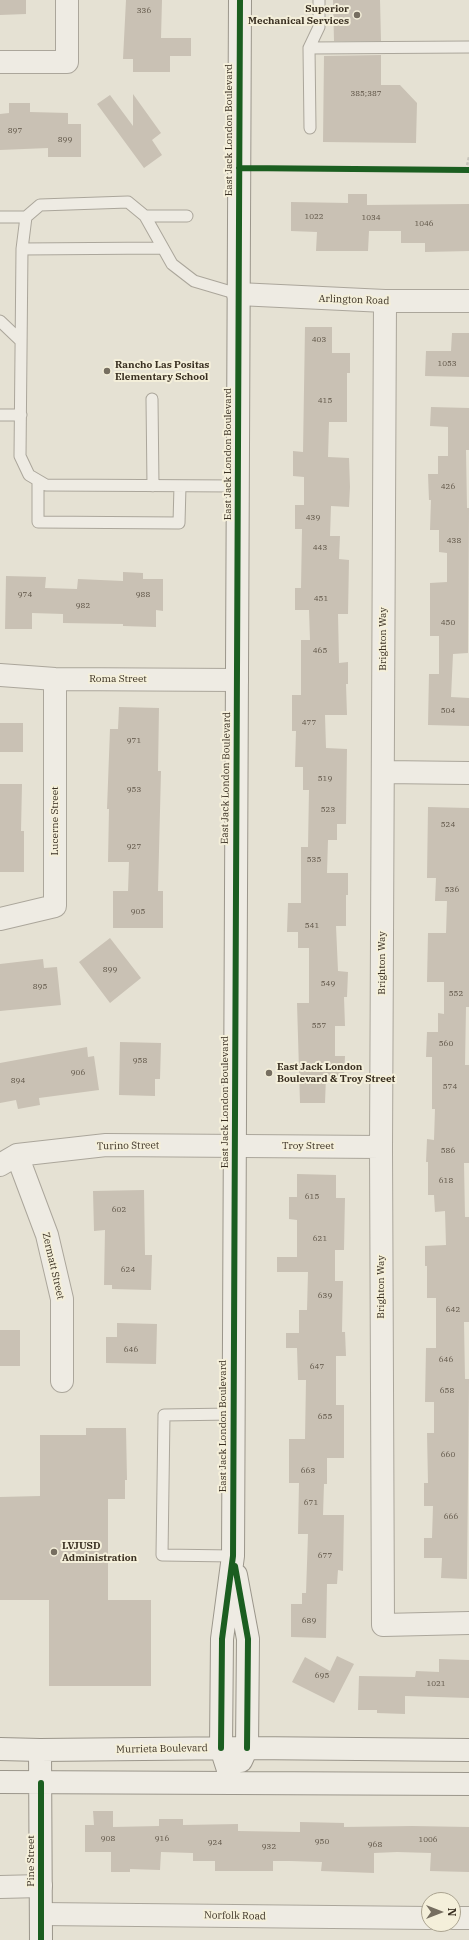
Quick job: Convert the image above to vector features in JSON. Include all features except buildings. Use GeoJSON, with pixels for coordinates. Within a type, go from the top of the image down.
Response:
{"type":"FeatureCollection","features":[{"type":"Feature","properties":{"kind":"street"},"geometry":{"type":"LineString","coordinates":[[0,62],[67,62],[67,0]]}},
{"type":"Feature","properties":{"kind":"street","name":"East Jack London Boulevard"},"geometry":{"type":"LineString","coordinates":[[232,1782],[220,1748],[222,1639],[233,1556],[240,0]]}},
{"type":"Feature","properties":{"kind":"street","name":"Arlington Road"},"geometry":{"type":"LineString","coordinates":[[238,294],[385,301],[469,301]]}},
{"type":"Feature","properties":{"kind":"street","name":"Brighton Way"},"geometry":{"type":"LineString","coordinates":[[385,301],[381,1146],[382,1625],[469,1623]]}},
{"type":"Feature","properties":{"kind":"street","name":"Roma Street"},"geometry":{"type":"LineString","coordinates":[[0,675],[55,679],[237,680]]}},
{"type":"Feature","properties":{"kind":"street","name":"Lucerne Street"},"geometry":{"type":"LineString","coordinates":[[0,918],[55,906],[55,679]]}},
{"type":"Feature","properties":{"kind":"street"},"geometry":{"type":"LineString","coordinates":[[382,772],[469,773]]}},
{"type":"Feature","properties":{"kind":"street","name":"Turino Street"},"geometry":{"type":"LineString","coordinates":[[9,1160],[106,1144],[234,1146]]}},
{"type":"Feature","properties":{"kind":"street","name":"Troy Street"},"geometry":{"type":"LineString","coordinates":[[234,1146],[381,1146]]}},
{"type":"Feature","properties":{"kind":"street","name":"Zermatt Street"},"geometry":{"type":"LineString","coordinates":[[9,1160],[47,1235],[62,1299],[62,1381]]}},
{"type":"Feature","properties":{"kind":"street","name":"East Jack London Boulevard"},"geometry":{"type":"LineString","coordinates":[[232,1782],[247,1748],[248,1639],[233,1556]]}},
{"type":"Feature","properties":{"kind":"street","name":"Murrieta Boulevard"},"geometry":{"type":"LineString","coordinates":[[0,1748],[40,1750],[247,1748],[469,1750]]}},
{"type":"Feature","properties":{"kind":"street","name":"Pine Street"},"geometry":{"type":"LineString","coordinates":[[40,1750],[41,1940]]}},
{"type":"Feature","properties":{"kind":"street"},"geometry":{"type":"LineString","coordinates":[[0,1782],[469,1784]]}},
{"type":"Feature","properties":{"kind":"street"},"geometry":{"type":"LineString","coordinates":[[0,1887],[41,1886]]}},
{"type":"Feature","properties":{"kind":"street","name":"Norfolk Road"},"geometry":{"type":"LineString","coordinates":[[41,1914],[421,1918]]}},
{"type":"Feature","properties":{"kind":"lane"},"geometry":{"type":"LineString","coordinates":[[310,128],[309,48],[319,27],[319,0]]}},
{"type":"Feature","properties":{"kind":"lane"},"geometry":{"type":"LineString","coordinates":[[309,48],[469,47]]}},
{"type":"Feature","properties":{"kind":"lane"},"geometry":{"type":"LineString","coordinates":[[0,217],[26,217],[40,205],[128,202],[145,216],[172,264],[194,281],[238,294]]}},
{"type":"Feature","properties":{"kind":"lane"},"geometry":{"type":"LineString","coordinates":[[145,216],[187,216]]}},
{"type":"Feature","properties":{"kind":"lane"},"geometry":{"type":"LineString","coordinates":[[26,217],[22,249],[20,456],[29,475],[46,485],[237,486]]}},
{"type":"Feature","properties":{"kind":"lane"},"geometry":{"type":"LineString","coordinates":[[22,249],[163,248]]}},
{"type":"Feature","properties":{"kind":"lane"},"geometry":{"type":"LineString","coordinates":[[0,321],[21,341]]}},
{"type":"Feature","properties":{"kind":"lane"},"geometry":{"type":"LineString","coordinates":[[152,399],[153,486]]}},
{"type":"Feature","properties":{"kind":"lane"},"geometry":{"type":"LineString","coordinates":[[0,415],[20,415]]}},
{"type":"Feature","properties":{"kind":"lane"},"geometry":{"type":"LineString","coordinates":[[38,480],[38,522],[179,523],[180,486]]}},
{"type":"Feature","properties":{"kind":"lane"},"geometry":{"type":"LineString","coordinates":[[233,1414],[164,1415],[162,1555],[233,1556]]}},
{"type":"Feature","properties":{"kind":"path"},"geometry":{"type":"LineString","coordinates":[[458,170],[468,170],[469,157]]}},
{"type":"Feature","properties":{"kind":"cycle path"},"geometry":{"type":"LineString","coordinates":[[221,1748],[222,1639],[233,1556],[240,0]]}},
{"type":"Feature","properties":{"kind":"cycle path"},"geometry":{"type":"LineString","coordinates":[[239,168],[469,170]]}},
{"type":"Feature","properties":{"kind":"cycle path"},"geometry":{"type":"LineString","coordinates":[[235,1566],[248,1639],[247,1748]]}},
{"type":"Feature","properties":{"kind":"cycle path"},"geometry":{"type":"LineString","coordinates":[[41,1783],[41,1940]]}},
{"type":"Feature","properties":{"kind":"place","name":"Superior Mechanical Services"},"geometry":{"type":"Point","coordinates":[357,15]}},
{"type":"Feature","properties":{"kind":"place","name":"Rancho Las Positas Elementary School"},"geometry":{"type":"Point","coordinates":[107,371]}},
{"type":"Feature","properties":{"kind":"place","name":"East Jack London Boulevard & Troy Street"},"geometry":{"type":"Point","coordinates":[269,1073]}},
{"type":"Feature","properties":{"kind":"place","name":"LVJUSD Administration"},"geometry":{"type":"Point","coordinates":[54,1552]}}]}
